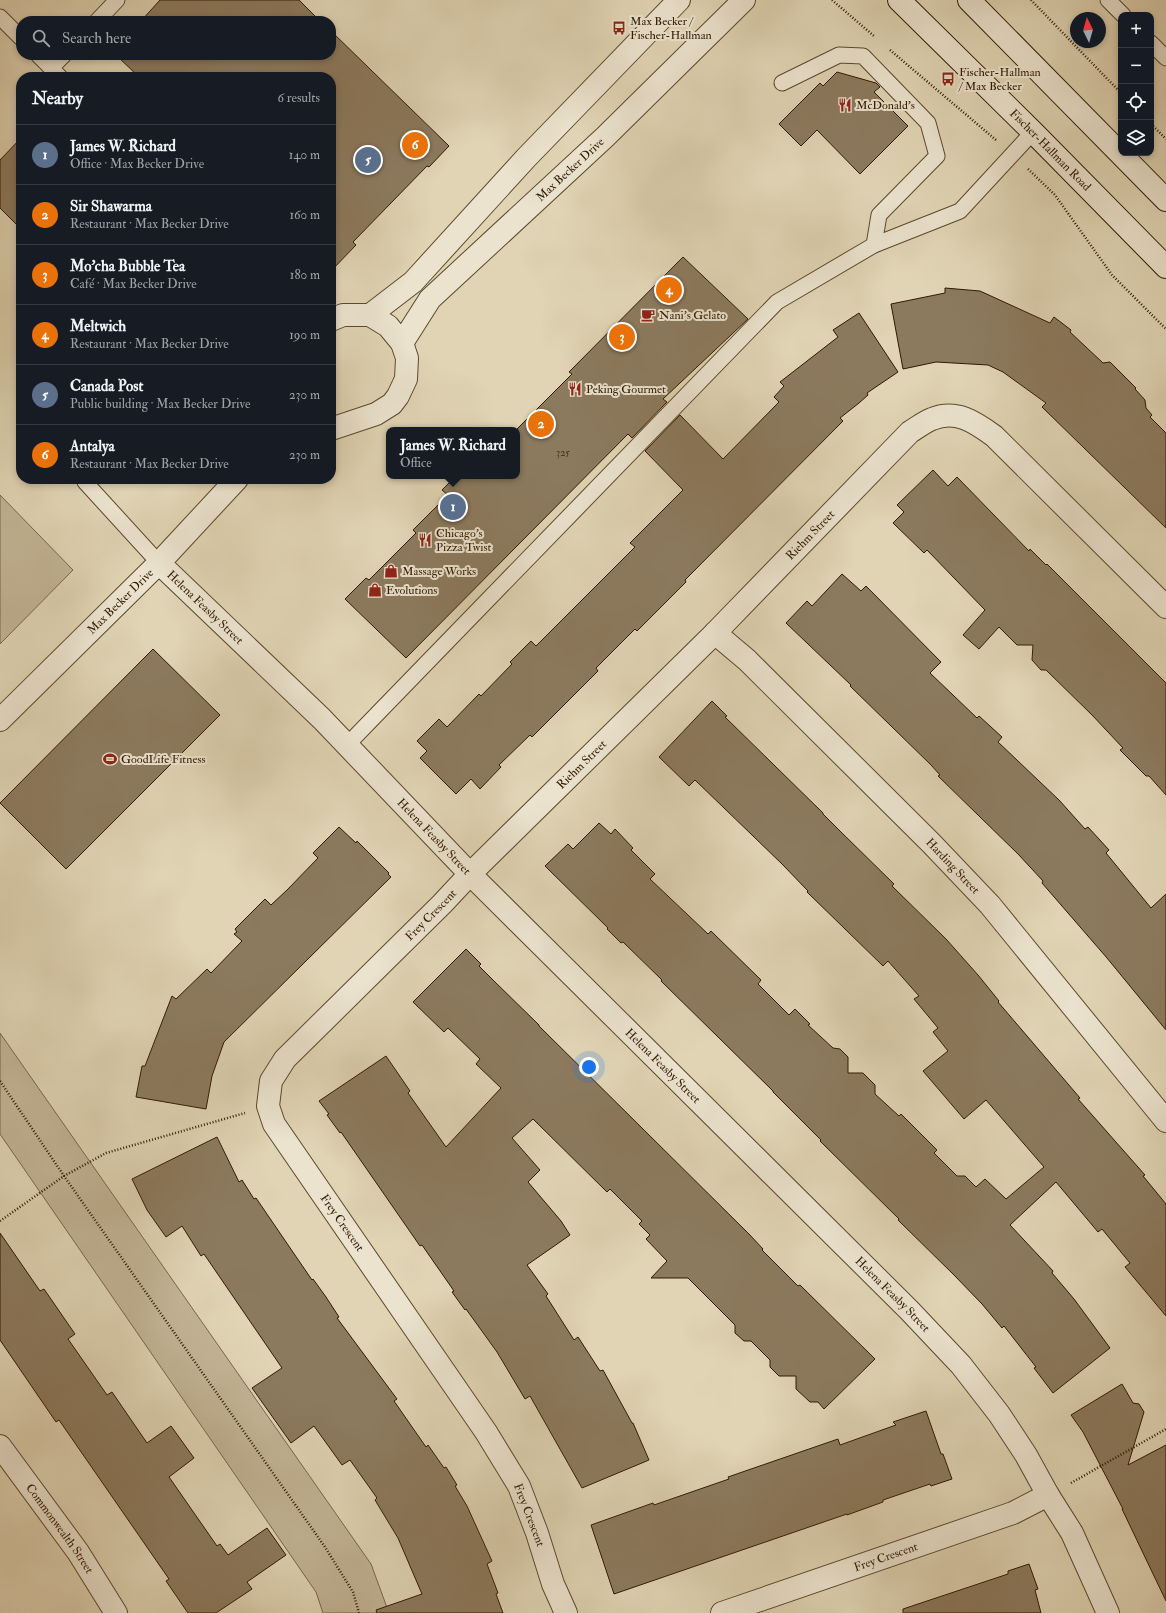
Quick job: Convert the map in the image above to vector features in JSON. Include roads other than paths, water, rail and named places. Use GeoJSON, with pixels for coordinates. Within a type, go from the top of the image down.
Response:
{"type":"FeatureCollection","features":[{"type":"Feature","properties":{"kind":"street"},"geometry":{"type":"LineString","coordinates":[[370,315],[413,282],[526,158],[679,0]]}},
{"type":"Feature","properties":{"kind":"street","name":"Max Becker Drive"},"geometry":{"type":"LineString","coordinates":[[402,343],[430,299],[605,137],[744,0]]}},
{"type":"Feature","properties":{"kind":"street","name":"Fischer-Hallman Road"},"geometry":{"type":"LineString","coordinates":[[899,0],[1034,132],[1166,267]]}},
{"type":"Feature","properties":{"kind":"street"},"geometry":{"type":"LineString","coordinates":[[969,0],[1166,200]]}},
{"type":"Feature","properties":{"kind":"street"},"geometry":{"type":"LineString","coordinates":[[336,315],[370,315],[388,326],[402,343],[407,358],[406,379],[398,396],[392,404],[376,414],[336,427]]}},
{"type":"Feature","properties":{"kind":"street","name":"Riehm Street"},"geometry":{"type":"LineString","coordinates":[[470,874],[715,633],[910,432],[930,419],[946,414],[962,418],[976,423],[994,436],[1166,607]]}},
{"type":"Feature","properties":{"kind":"street"},"geometry":{"type":"LineString","coordinates":[[336,415],[343,418],[361,418]]}},
{"type":"Feature","properties":{"kind":"street","name":"Max Becker Drive"},"geometry":{"type":"LineString","coordinates":[[0,720],[159,563],[232,484]]}},
{"type":"Feature","properties":{"kind":"street","name":"Helena Feasby Street"},"geometry":{"type":"LineString","coordinates":[[159,563],[347,745],[470,874],[909,1310],[961,1365],[999,1414],[1026,1455],[1048,1496],[1072,1533],[1108,1613]]}},
{"type":"Feature","properties":{"kind":"street","name":"Harding Street"},"geometry":{"type":"LineString","coordinates":[[715,633],[747,660],[931,843],[990,905],[1166,1121]]}},
{"type":"Feature","properties":{"kind":"street","name":"Frey Crescent"},"geometry":{"type":"LineString","coordinates":[[470,874],[442,904],[285,1060],[271,1081],[268,1106],[274,1124],[486,1432],[519,1486],[537,1533],[552,1584],[566,1613]]}},
{"type":"Feature","properties":{"kind":"street","name":"Commonwealth Street"},"geometry":{"type":"LineString","coordinates":[[0,1446],[78,1552],[116,1613]]}},
{"type":"Feature","properties":{"kind":"street","name":"Frey Crescent"},"geometry":{"type":"LineString","coordinates":[[722,1613],[1013,1513],[1048,1496]]}},
{"type":"Feature","properties":{"kind":"lane"},"geometry":{"type":"LineString","coordinates":[[102,16],[117,0]]}},
{"type":"Feature","properties":{"kind":"lane"},"geometry":{"type":"LineString","coordinates":[[1108,0],[1120,12]]}},
{"type":"Feature","properties":{"kind":"lane"},"geometry":{"type":"LineString","coordinates":[[0,17],[16,33]]}},
{"type":"Feature","properties":{"kind":"lane"},"geometry":{"type":"LineString","coordinates":[[1154,46],[1166,58]]}},
{"type":"Feature","properties":{"kind":"lane"},"geometry":{"type":"LineString","coordinates":[[782,83],[839,55],[863,56],[928,123],[937,156],[879,215],[874,245]]}},
{"type":"Feature","properties":{"kind":"lane"},"geometry":{"type":"LineString","coordinates":[[43,60],[56,72],[62,60]]}},
{"type":"Feature","properties":{"kind":"lane"},"geometry":{"type":"LineString","coordinates":[[347,745],[776,302],[874,245],[960,211],[1034,132]]}},
{"type":"Feature","properties":{"kind":"lane"},"geometry":{"type":"LineString","coordinates":[[87,484],[159,563]]}},
{"type":"Feature","properties":{"kind":"place","name":"Max Becker / Fischer-Hallman"},"geometry":{"type":"Point","coordinates":[619,28]}},
{"type":"Feature","properties":{"kind":"place","name":"Fischer-Hallman / Max Becker"},"geometry":{"type":"Point","coordinates":[948,79]}},
{"type":"Feature","properties":{"kind":"place","name":"McDonald's"},"geometry":{"type":"Point","coordinates":[845,105]}},
{"type":"Feature","properties":{"kind":"place","name":"Antalya"},"geometry":{"type":"Point","coordinates":[415,145]}},
{"type":"Feature","properties":{"kind":"place","name":"Canada Post"},"geometry":{"type":"Point","coordinates":[368,160]}},
{"type":"Feature","properties":{"kind":"place","name":"Meltwich"},"geometry":{"type":"Point","coordinates":[669,290]}},
{"type":"Feature","properties":{"kind":"place","name":"Nani's Gelato"},"geometry":{"type":"Point","coordinates":[648,315]}},
{"type":"Feature","properties":{"kind":"place","name":"Mo'cha Bubble Tea"},"geometry":{"type":"Point","coordinates":[622,337]}},
{"type":"Feature","properties":{"kind":"place","name":"Peking Gourmet"},"geometry":{"type":"Point","coordinates":[575,389]}},
{"type":"Feature","properties":{"kind":"place","name":"Sir Shawarma"},"geometry":{"type":"Point","coordinates":[541,424]}},
{"type":"Feature","properties":{"kind":"place","name":"James W. Richard"},"geometry":{"type":"Point","coordinates":[453,507]}},
{"type":"Feature","properties":{"kind":"place","name":"Chicago's Pizza Twist"},"geometry":{"type":"Point","coordinates":[425,540]}},
{"type":"Feature","properties":{"kind":"place","name":"Massage Works"},"geometry":{"type":"Point","coordinates":[391,571]}},
{"type":"Feature","properties":{"kind":"place","name":"Evolutions"},"geometry":{"type":"Point","coordinates":[375,590]}},
{"type":"Feature","properties":{"kind":"place","name":"GoodLife Fitness"},"geometry":{"type":"Point","coordinates":[110,759]}}]}
